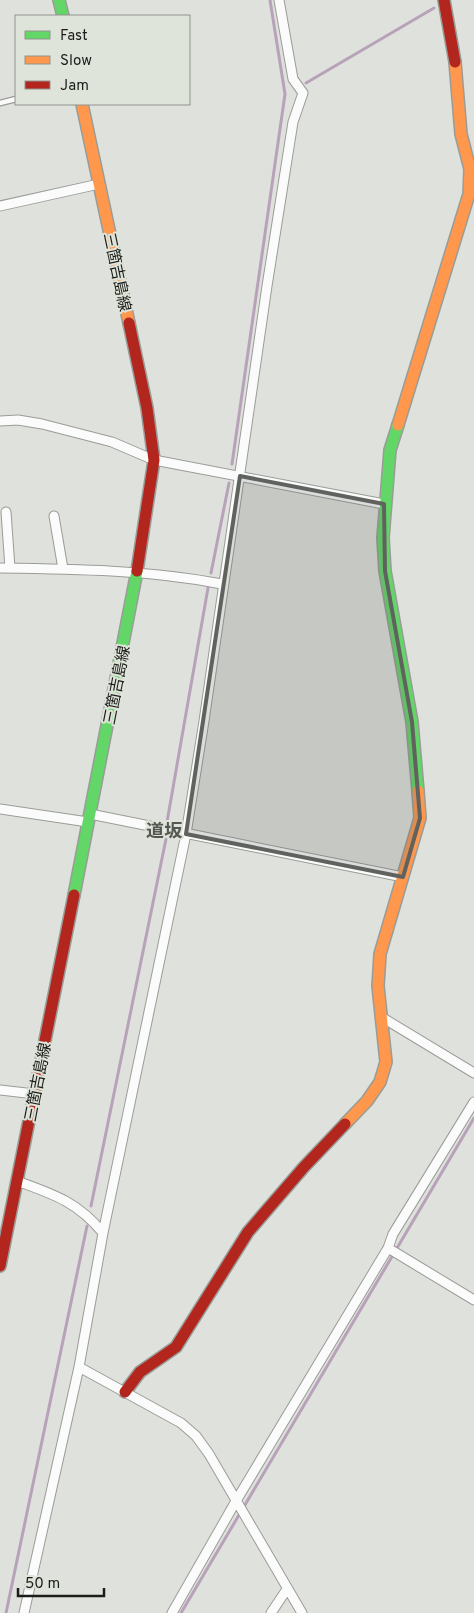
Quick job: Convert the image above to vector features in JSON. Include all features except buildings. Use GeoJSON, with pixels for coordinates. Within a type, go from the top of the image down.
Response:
{"type":"FeatureCollection","features":[{"type":"Feature","properties":{"kind":"street"},"geometry":{"type":"LineString","coordinates":[[59,0],[63,15]]}},
{"type":"Feature","properties":{"kind":"street"},"geometry":{"type":"LineString","coordinates":[[24,1613],[79,1367],[103,1233],[186,834],[204,721],[222,584],[292,132],[298,102],[303,93],[293,80],[279,0]]}},
{"type":"Feature","properties":{"kind":"street"},"geometry":{"type":"LineString","coordinates":[[125,1392],[140,1372],[176,1347],[248,1232],[304,1167],[367,1101],[380,1082],[386,1062],[383,1018],[378,986],[380,954],[420,818],[412,722],[385,571],[383,538],[384,504],[390,450],[469,194],[470,169],[461,134],[454,47],[444,0]]}},
{"type":"Feature","properties":{"kind":"street","name":"三箇吉島線"},"geometry":{"type":"LineString","coordinates":[[0,1266],[137,572],[154,460],[147,408],[82,105]]}},
{"type":"Feature","properties":{"kind":"street"},"geometry":{"type":"LineString","coordinates":[[0,206],[99,184]]}},
{"type":"Feature","properties":{"kind":"street"},"geometry":{"type":"LineString","coordinates":[[0,421],[18,420],[42,424],[112,442],[154,460],[384,504]]}},
{"type":"Feature","properties":{"kind":"street"},"geometry":{"type":"LineString","coordinates":[[6,512],[10,568]]}},
{"type":"Feature","properties":{"kind":"street"},"geometry":{"type":"LineString","coordinates":[[54,516],[63,569]]}},
{"type":"Feature","properties":{"kind":"street"},"geometry":{"type":"LineString","coordinates":[[0,568],[137,572],[183,576],[222,584]]}},
{"type":"Feature","properties":{"kind":"street"},"geometry":{"type":"LineString","coordinates":[[0,809],[89,818],[159,828],[403,877]]}},
{"type":"Feature","properties":{"kind":"street"},"geometry":{"type":"LineString","coordinates":[[383,1018],[474,1073]]}},
{"type":"Feature","properties":{"kind":"street"},"geometry":{"type":"LineString","coordinates":[[0,1090],[35,1094]]}},
{"type":"Feature","properties":{"kind":"street"},"geometry":{"type":"LineString","coordinates":[[172,1613],[388,1248],[393,1234],[474,1102]]}},
{"type":"Feature","properties":{"kind":"street"},"geometry":{"type":"LineString","coordinates":[[17,1181],[58,1196],[77,1206],[103,1233]]}},
{"type":"Feature","properties":{"kind":"street"},"geometry":{"type":"LineString","coordinates":[[388,1248],[474,1300]]}},
{"type":"Feature","properties":{"kind":"street"},"geometry":{"type":"LineString","coordinates":[[79,1367],[181,1423],[196,1436],[209,1454],[302,1613]]}},
{"type":"Feature","properties":{"kind":"street"},"geometry":{"type":"LineString","coordinates":[[271,1613],[287,1589]]}},
{"type":"Feature","properties":{"kind":"lane"},"geometry":{"type":"LineString","coordinates":[[0,103],[15,99]]}},
{"type":"Feature","properties":{"kind":"highlighted area"},"geometry":{"type":"Polygon","coordinates":[[[240,476],[384,504],[385,571],[412,722],[420,818],[403,877],[186,834],[240,476]]]}},
{"type":"Feature","properties":{"kind":"waterway"},"geometry":{"type":"LineString","coordinates":[[232,464],[285,94],[270,0]]}},
{"type":"Feature","properties":{"kind":"waterway"},"geometry":{"type":"LineString","coordinates":[[306,83],[434,8]]}},
{"type":"Feature","properties":{"kind":"waterway"},"geometry":{"type":"LineString","coordinates":[[211,573],[229,483]]}},
{"type":"Feature","properties":{"kind":"waterway"},"geometry":{"type":"LineString","coordinates":[[167,822],[208,588]]}},
{"type":"Feature","properties":{"kind":"waterway"},"geometry":{"type":"LineString","coordinates":[[91,1206],[166,839]]}},
{"type":"Feature","properties":{"kind":"waterway"},"geometry":{"type":"LineString","coordinates":[[181,1613],[474,1118]]}},
{"type":"Feature","properties":{"kind":"waterway"},"geometry":{"type":"LineString","coordinates":[[6,1613],[87,1226]]}},
{"type":"Feature","properties":{"kind":"traffic: fast"},"geometry":{"type":"LineString","coordinates":[[59,0],[63,15]]}},
{"type":"Feature","properties":{"kind":"traffic: fast"},"geometry":{"type":"LineString","coordinates":[[398,425],[390,450],[383,538],[385,571],[412,722],[418,791]]}},
{"type":"Feature","properties":{"kind":"traffic: fast"},"geometry":{"type":"LineString","coordinates":[[74,895],[137,571]]}},
{"type":"Feature","properties":{"kind":"traffic: slow"},"geometry":{"type":"LineString","coordinates":[[398,425],[469,194],[470,169],[461,134],[455,62]]}},
{"type":"Feature","properties":{"kind":"traffic: slow"},"geometry":{"type":"LineString","coordinates":[[82,105],[129,323]]}},
{"type":"Feature","properties":{"kind":"traffic: slow"},"geometry":{"type":"LineString","coordinates":[[345,1124],[367,1101],[380,1082],[386,1062],[378,986],[380,954],[420,818],[418,791]]}},
{"type":"Feature","properties":{"kind":"traffic: jam"},"geometry":{"type":"LineString","coordinates":[[444,0],[455,62]]}},
{"type":"Feature","properties":{"kind":"traffic: jam"},"geometry":{"type":"LineString","coordinates":[[129,323],[147,408],[154,460],[137,571]]}},
{"type":"Feature","properties":{"kind":"traffic: jam"},"geometry":{"type":"LineString","coordinates":[[0,1266],[74,895]]}},
{"type":"Feature","properties":{"kind":"traffic: jam"},"geometry":{"type":"LineString","coordinates":[[125,1392],[140,1372],[176,1347],[248,1232],[304,1167],[345,1124]]}},
{"type":"Feature","properties":{"kind":"district","name":"道坂"},"geometry":{"type":"Point","coordinates":[164,831]}}]}
